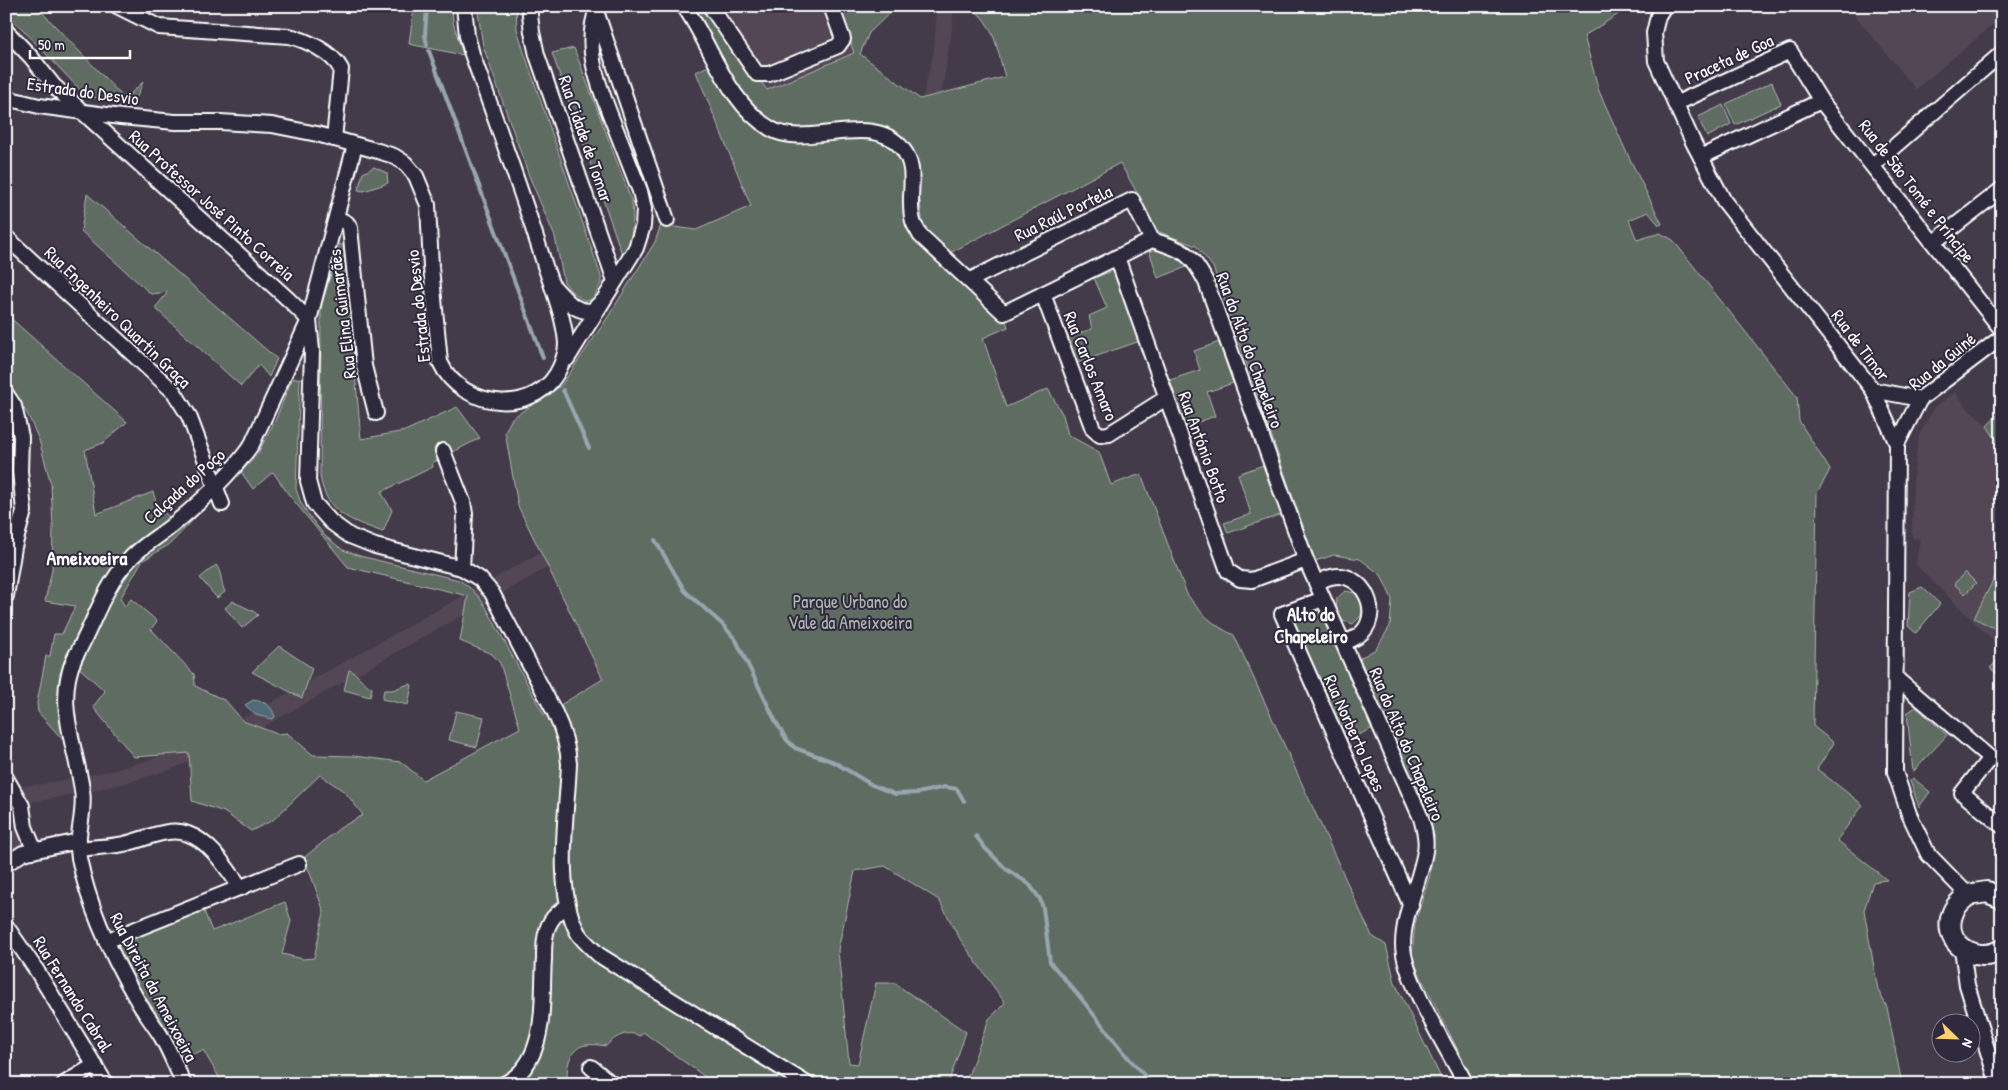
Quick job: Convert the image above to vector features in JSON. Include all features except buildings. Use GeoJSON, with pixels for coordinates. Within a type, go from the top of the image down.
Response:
{"type":"FeatureCollection","features":[{"type":"Feature","properties":{"kind":"street"},"geometry":{"type":"LineString","coordinates":[[117,6],[159,27],[289,36],[310,44],[335,60],[341,69],[334,139]]}},
{"type":"Feature","properties":{"kind":"street"},"geometry":{"type":"LineString","coordinates":[[464,6],[467,36],[472,54],[534,231],[564,328],[566,345],[564,358],[557,375]]}},
{"type":"Feature","properties":{"kind":"street","name":"Rua Cidade de Tomar"},"geometry":{"type":"LineString","coordinates":[[529,6],[537,55],[615,281]]}},
{"type":"Feature","properties":{"kind":"street"},"geometry":{"type":"LineString","coordinates":[[684,6],[732,91],[746,108],[772,130],[789,134],[808,135],[858,130],[888,137],[900,146],[908,156],[912,168],[912,215],[914,224],[920,234],[1004,313],[1152,240]]}},
{"type":"Feature","properties":{"kind":"street"},"geometry":{"type":"LineString","coordinates":[[710,6],[757,74],[769,74],[838,46],[843,39],[831,6]]}},
{"type":"Feature","properties":{"kind":"street","name":"Rua de Timor"},"geometry":{"type":"LineString","coordinates":[[1664,6],[1655,24],[1654,52],[1656,60],[1675,104],[1724,201],[1873,390],[1897,444],[1895,772],[1909,814],[1928,854],[1968,895]]}},
{"type":"Feature","properties":{"kind":"street"},"geometry":{"type":"LineString","coordinates":[[557,375],[636,248],[643,226],[644,210],[640,191],[598,84],[591,57],[592,28],[597,8]]}},
{"type":"Feature","properties":{"kind":"street"},"geometry":{"type":"LineString","coordinates":[[597,8],[667,220]]}},
{"type":"Feature","properties":{"kind":"street","name":"Rua Professor José Pinto Correia"},"geometry":{"type":"LineString","coordinates":[[6,31],[31,57],[54,86],[309,320]]}},
{"type":"Feature","properties":{"kind":"street","name":"Praceta de Goa"},"geometry":{"type":"LineString","coordinates":[[1675,104],[1790,52],[1821,101]]}},
{"type":"Feature","properties":{"kind":"street"},"geometry":{"type":"LineString","coordinates":[[1873,165],[2002,54]]}},
{"type":"Feature","properties":{"kind":"street","name":"Estrada do Desvio"},"geometry":{"type":"LineString","coordinates":[[6,98],[39,106],[84,113],[175,122],[272,125],[317,134],[386,153],[405,163],[416,176],[424,191],[428,205],[431,268],[440,362],[451,380],[463,390],[477,397],[492,401],[509,401],[534,394],[557,375]]}},
{"type":"Feature","properties":{"kind":"street"},"geometry":{"type":"LineString","coordinates":[[1702,158],[1821,101]]}},
{"type":"Feature","properties":{"kind":"street","name":"Rua de São Tomé e Príncipe"},"geometry":{"type":"LineString","coordinates":[[1821,101],[2002,330]]}},
{"type":"Feature","properties":{"kind":"street","name":"Calçada do Poço"},"geometry":{"type":"LineString","coordinates":[[79,845],[83,792],[66,709],[66,690],[70,668],[112,581],[122,568],[138,550],[170,527],[215,487],[236,466],[252,444],[309,320],[355,145]]}},
{"type":"Feature","properties":{"kind":"street"},"geometry":{"type":"LineString","coordinates":[[1934,242],[2002,188]]}},
{"type":"Feature","properties":{"kind":"street","name":"Rua Raúl Portela"},"geometry":{"type":"LineString","coordinates":[[970,280],[1132,200],[1152,240]]}},
{"type":"Feature","properties":{"kind":"street","name":"Rua Elina Guimarães"},"geometry":{"type":"LineString","coordinates":[[337,218],[347,223],[351,234],[364,366],[376,413]]}},
{"type":"Feature","properties":{"kind":"street","name":"Rua Engenheiro Quartin Graça"},"geometry":{"type":"LineString","coordinates":[[6,237],[174,392],[189,416],[222,504]]}},
{"type":"Feature","properties":{"kind":"street","name":"Rua do Alto do Chapeleiro"},"geometry":{"type":"LineString","coordinates":[[1152,240],[1180,249],[1189,255],[1199,268],[1206,282],[1306,560],[1420,818],[1425,834],[1425,850],[1403,946],[1406,960],[1421,999],[1466,1084]]}},
{"type":"Feature","properties":{"kind":"street","name":"Rua António Botto"},"geometry":{"type":"LineString","coordinates":[[1117,256],[1228,571],[1240,579],[1252,580],[1306,560]]}},
{"type":"Feature","properties":{"kind":"street"},"geometry":{"type":"LineString","coordinates":[[550,282],[566,300],[583,310],[593,310],[602,301]]}},
{"type":"Feature","properties":{"kind":"street","name":"Rua Carlos Amaro"},"geometry":{"type":"LineString","coordinates":[[1043,294],[1092,429],[1100,435],[1109,434],[1166,398]]}},
{"type":"Feature","properties":{"kind":"street"},"geometry":{"type":"LineString","coordinates":[[309,320],[312,351],[308,481],[314,503],[330,522],[350,536],[375,546],[462,568],[480,579],[492,593],[564,733],[569,764],[564,888],[568,906],[579,935],[599,955],[807,1084]]}},
{"type":"Feature","properties":{"kind":"street","name":"Rua da Guiné"},"geometry":{"type":"LineString","coordinates":[[1897,444],[1920,399],[2002,336]]}},
{"type":"Feature","properties":{"kind":"street"},"geometry":{"type":"LineString","coordinates":[[1873,390],[1920,399]]}},
{"type":"Feature","properties":{"kind":"street"},"geometry":{"type":"LineString","coordinates":[[6,394],[14,406],[21,437],[20,471],[24,511],[10,546],[6,596]]}},
{"type":"Feature","properties":{"kind":"street"},"geometry":{"type":"LineString","coordinates":[[443,452],[463,502],[465,514],[462,568]]}},
{"type":"Feature","properties":{"kind":"street"},"geometry":{"type":"LineString","coordinates":[[1317,583],[1332,576],[1349,578],[1365,590],[1370,604],[1369,621],[1359,636],[1344,643]]}},
{"type":"Feature","properties":{"kind":"street","name":"Rua Norberto Lopes"},"geometry":{"type":"LineString","coordinates":[[1324,599],[1282,614],[1411,906]]}},
{"type":"Feature","properties":{"kind":"street"},"geometry":{"type":"LineString","coordinates":[[1897,679],[1990,758],[1962,793],[2002,826]]}},
{"type":"Feature","properties":{"kind":"street"},"geometry":{"type":"LineString","coordinates":[[6,778],[22,806],[25,827],[33,851]]}},
{"type":"Feature","properties":{"kind":"street"},"geometry":{"type":"LineString","coordinates":[[6,864],[23,853],[33,851],[79,845],[122,845],[172,831],[187,833],[203,842],[216,855],[241,888]]}},
{"type":"Feature","properties":{"kind":"street","name":"Rua Direita da Ameixoeira"},"geometry":{"type":"LineString","coordinates":[[79,845],[79,857],[93,910],[106,941],[136,998],[161,1037],[184,1084]]}},
{"type":"Feature","properties":{"kind":"street"},"geometry":{"type":"LineString","coordinates":[[106,941],[299,864]]}},
{"type":"Feature","properties":{"kind":"street"},"geometry":{"type":"LineString","coordinates":[[2002,898],[1987,892],[1968,895],[1954,910],[1951,920],[1955,940],[1962,948],[1971,954],[1989,954],[2002,966]]}},
{"type":"Feature","properties":{"kind":"street"},"geometry":{"type":"LineString","coordinates":[[504,1084],[516,1078],[529,1063],[534,1052],[542,1014],[545,941],[550,922],[558,912],[568,906]]}},
{"type":"Feature","properties":{"kind":"street","name":"Rua Fernando Cabral"},"geometry":{"type":"LineString","coordinates":[[6,926],[37,971],[106,1084]]}},
{"type":"Feature","properties":{"kind":"street"},"geometry":{"type":"LineString","coordinates":[[1962,948],[1967,985],[1997,1081]]}},
{"type":"Feature","properties":{"kind":"street"},"geometry":{"type":"LineString","coordinates":[[1967,985],[1989,954]]}},
{"type":"Feature","properties":{"kind":"street"},"geometry":{"type":"LineString","coordinates":[[64,1084],[95,1065]]}},
{"type":"Feature","properties":{"kind":"street"},"geometry":{"type":"LineString","coordinates":[[591,1067],[612,1084]]}},
{"type":"Feature","properties":{"kind":"shaded area"},"geometry":{"type":"Polygon","coordinates":[[[840,6],[854,53],[766,90],[703,7],[840,6]]]}},
{"type":"Feature","properties":{"kind":"shaded area"},"geometry":{"type":"Polygon","coordinates":[[[937,6],[953,6],[953,21],[943,85],[934,121],[582,548],[256,731],[196,759],[166,771],[119,785],[44,800],[11,804],[17,810],[27,844],[6,859],[6,788],[42,784],[115,770],[161,756],[220,731],[574,534],[918,116],[934,50],[937,6]]]}},
{"type":"Feature","properties":{"kind":"shaded area"},"geometry":{"type":"Polygon","coordinates":[[[1847,6],[2002,6],[2002,17],[1916,89],[1847,6]]]}},
{"type":"Feature","properties":{"kind":"shaded area"},"geometry":{"type":"Polygon","coordinates":[[[1955,392],[1968,409],[1987,426],[2002,449],[2002,639],[1998,645],[1916,565],[1920,539],[1912,538],[1913,478],[1919,436],[1934,408],[1955,392]]]}},
{"type":"Feature","properties":{"kind":"green space"},"geometry":{"type":"Polygon","coordinates":[[[6,6],[36,6],[123,97],[128,96],[143,82],[134,104],[131,106],[85,95],[6,12],[6,6]]]}},
{"type":"Feature","properties":{"kind":"green space"},"geometry":{"type":"Polygon","coordinates":[[[414,6],[452,6],[453,22],[463,55],[409,44],[414,6]]]}},
{"type":"Feature","properties":{"kind":"green space"},"geometry":{"type":"Polygon","coordinates":[[[477,6],[516,6],[517,29],[525,55],[601,276],[601,283],[593,299],[585,301],[571,291],[564,282],[555,237],[529,176],[483,46],[477,6]]]}},
{"type":"Feature","properties":{"kind":"green space"},"geometry":{"type":"Polygon","coordinates":[[[840,6],[897,6],[869,33],[860,54],[920,99],[1005,77],[994,38],[979,14],[970,6],[1631,6],[1584,36],[1599,91],[1662,224],[1659,225],[1648,212],[1629,220],[1637,240],[1660,233],[1673,240],[1797,397],[1799,421],[1830,470],[1817,493],[1813,726],[1834,743],[1817,769],[1863,805],[1837,840],[1887,880],[1873,882],[1864,910],[1878,990],[1887,1007],[1902,1084],[1475,1084],[1412,956],[1415,923],[1430,875],[1434,836],[1429,818],[1387,725],[1360,658],[1376,649],[1390,626],[1392,599],[1381,575],[1360,559],[1334,555],[1315,561],[1213,267],[1196,246],[1154,230],[1136,191],[1120,163],[950,253],[923,228],[916,164],[889,131],[789,130],[768,120],[755,109],[739,89],[694,11],[703,7],[767,90],[854,53],[840,6]]]}},
{"type":"Feature","properties":{"kind":"green space"},"geometry":{"type":"Polygon","coordinates":[[[574,48],[632,202],[631,238],[628,250],[622,254],[552,53],[574,48]]]}},
{"type":"Feature","properties":{"kind":"green space","name":"Parque Urbano do Vale da Ameixoeira"},"geometry":{"type":"Polygon","coordinates":[[[712,64],[741,111],[771,137],[789,141],[858,130],[900,146],[914,224],[1004,313],[1008,327],[983,338],[1006,407],[1048,389],[1063,415],[1068,435],[1099,452],[1111,485],[1141,474],[1187,594],[1208,618],[1234,635],[1372,936],[1386,945],[1395,983],[1444,1084],[965,1084],[989,1019],[1005,1003],[960,939],[939,900],[885,866],[855,871],[838,950],[849,1063],[858,1064],[876,983],[894,983],[966,1032],[948,1084],[715,1084],[643,1032],[640,1036],[635,1034],[622,1035],[606,1046],[586,1045],[580,1047],[572,1055],[568,1066],[568,1084],[223,1084],[203,1050],[178,1060],[113,943],[204,911],[212,931],[285,902],[291,921],[282,954],[303,959],[314,958],[324,912],[309,870],[300,861],[340,828],[363,815],[345,792],[320,775],[273,820],[251,831],[224,812],[192,801],[189,753],[134,757],[93,707],[105,691],[76,665],[62,672],[59,712],[66,740],[63,740],[38,712],[37,703],[46,656],[50,656],[54,634],[62,634],[75,606],[45,601],[52,570],[51,484],[39,440],[28,415],[6,384],[6,314],[127,422],[103,443],[85,450],[96,514],[153,492],[158,508],[178,524],[191,514],[195,518],[170,544],[142,561],[120,599],[125,606],[131,599],[157,621],[151,629],[194,674],[195,686],[226,701],[243,721],[277,734],[287,733],[313,755],[354,756],[401,762],[423,780],[520,728],[500,663],[492,654],[460,641],[468,596],[348,567],[289,495],[273,472],[253,489],[241,472],[257,455],[275,421],[292,379],[300,378],[296,489],[301,503],[325,536],[343,550],[360,556],[459,580],[467,585],[486,607],[544,715],[603,679],[518,506],[505,432],[512,418],[561,386],[604,323],[655,242],[661,225],[696,230],[751,206],[696,72],[712,64]]]}},
{"type":"Feature","properties":{"kind":"green space"},"geometry":{"type":"Polygon","coordinates":[[[1772,82],[1781,104],[1735,125],[1726,104],[1772,82]]]}},
{"type":"Feature","properties":{"kind":"green space"},"geometry":{"type":"Polygon","coordinates":[[[1723,105],[1731,124],[1707,137],[1698,117],[1723,105]]]}},
{"type":"Feature","properties":{"kind":"green space"},"geometry":{"type":"Polygon","coordinates":[[[374,167],[387,173],[388,183],[364,191],[358,190],[363,173],[374,167]]]}},
{"type":"Feature","properties":{"kind":"green space"},"geometry":{"type":"Polygon","coordinates":[[[87,194],[277,359],[269,377],[259,365],[241,386],[155,308],[168,292],[151,294],[81,231],[87,194]]]}},
{"type":"Feature","properties":{"kind":"green space"},"geometry":{"type":"Polygon","coordinates":[[[340,244],[344,247],[361,439],[405,431],[457,407],[480,438],[432,463],[433,467],[381,492],[392,510],[383,532],[360,524],[341,514],[328,499],[320,476],[321,307],[340,244]]]}},
{"type":"Feature","properties":{"kind":"green space"},"geometry":{"type":"Polygon","coordinates":[[[1159,249],[1173,252],[1192,265],[1158,278],[1149,250],[1159,249]]]}},
{"type":"Feature","properties":{"kind":"green space"},"geometry":{"type":"Polygon","coordinates":[[[1115,270],[1140,341],[1077,363],[1067,337],[1092,329],[1089,316],[1107,308],[1094,278],[1115,270]]]}},
{"type":"Feature","properties":{"kind":"green space"},"geometry":{"type":"Polygon","coordinates":[[[1219,342],[1233,383],[1207,392],[1215,416],[1185,427],[1170,380],[1200,370],[1194,351],[1219,342]]]}},
{"type":"Feature","properties":{"kind":"green space"},"geometry":{"type":"Polygon","coordinates":[[[2000,412],[2002,414],[2002,449],[1987,426],[2000,412]]]}},
{"type":"Feature","properties":{"kind":"green space"},"geometry":{"type":"Polygon","coordinates":[[[1266,464],[1283,514],[1228,533],[1224,523],[1251,514],[1238,474],[1266,464]]]}},
{"type":"Feature","properties":{"kind":"green space"},"geometry":{"type":"Polygon","coordinates":[[[216,565],[225,592],[217,598],[200,578],[216,565]]]}},
{"type":"Feature","properties":{"kind":"green space"},"geometry":{"type":"Polygon","coordinates":[[[2000,567],[2002,568],[2002,632],[1974,618],[2000,567]]]}},
{"type":"Feature","properties":{"kind":"green space"},"geometry":{"type":"Polygon","coordinates":[[[1965,572],[1976,583],[1965,594],[1954,584],[1965,572]]]}},
{"type":"Feature","properties":{"kind":"green space"},"geometry":{"type":"Polygon","coordinates":[[[1922,587],[1940,604],[1916,633],[1908,626],[1910,592],[1922,587]]]}},
{"type":"Feature","properties":{"kind":"green space"},"geometry":{"type":"Polygon","coordinates":[[[1345,591],[1355,593],[1362,604],[1361,616],[1353,624],[1343,621],[1336,611],[1337,598],[1345,591]]]}},
{"type":"Feature","properties":{"kind":"green space"},"geometry":{"type":"Polygon","coordinates":[[[233,601],[258,615],[242,628],[225,608],[233,601]]]}},
{"type":"Feature","properties":{"kind":"green space"},"geometry":{"type":"Polygon","coordinates":[[[1318,606],[1373,728],[1345,741],[1293,627],[1295,617],[1318,606]]]}},
{"type":"Feature","properties":{"kind":"green space"},"geometry":{"type":"Polygon","coordinates":[[[279,646],[312,668],[302,698],[252,672],[279,646]]]}},
{"type":"Feature","properties":{"kind":"green space"},"geometry":{"type":"Polygon","coordinates":[[[2002,656],[2002,709],[1998,706],[2000,676],[1990,668],[2002,656]]]}},
{"type":"Feature","properties":{"kind":"green space"},"geometry":{"type":"Polygon","coordinates":[[[349,670],[372,688],[370,697],[344,690],[349,670]]]}},
{"type":"Feature","properties":{"kind":"green space"},"geometry":{"type":"Polygon","coordinates":[[[409,684],[412,685],[408,705],[382,699],[384,690],[392,690],[409,684]]]}},
{"type":"Feature","properties":{"kind":"green space"},"geometry":{"type":"Polygon","coordinates":[[[1916,707],[1947,735],[1913,772],[1907,713],[1916,707]]]}},
{"type":"Feature","properties":{"kind":"green space"},"geometry":{"type":"Polygon","coordinates":[[[456,711],[484,717],[477,747],[449,740],[456,711]]]}},
{"type":"Feature","properties":{"kind":"green space"},"geometry":{"type":"Polygon","coordinates":[[[1913,778],[1930,792],[1919,807],[1910,781],[1913,778]]]}},
{"type":"Feature","properties":{"kind":"water"},"geometry":{"type":"Polygon","coordinates":[[[253,700],[267,704],[272,709],[275,717],[272,719],[256,715],[245,705],[253,700]]]}},
{"type":"Feature","properties":{"kind":"waterway"},"geometry":{"type":"LineString","coordinates":[[427,6],[425,35],[427,45]]}},
{"type":"Feature","properties":{"kind":"waterway"},"geometry":{"type":"LineString","coordinates":[[429,51],[543,358]]}},
{"type":"Feature","properties":{"kind":"waterway"},"geometry":{"type":"LineString","coordinates":[[563,390],[589,448]]}},
{"type":"Feature","properties":{"kind":"waterway"},"geometry":{"type":"LineString","coordinates":[[655,540],[685,591],[722,624],[736,640],[775,720],[786,739],[795,748],[834,762],[872,785],[895,794],[918,793],[945,787],[957,789],[964,801]]}},
{"type":"Feature","properties":{"kind":"waterway"},"geometry":{"type":"LineString","coordinates":[[976,836],[1006,869],[1029,884],[1040,899],[1043,908],[1050,962],[1124,1053],[1152,1084]]}},
{"type":"Feature","properties":{"kind":"district","name":"Ameixoeira"},"geometry":{"type":"Point","coordinates":[87,557]}},
{"type":"Feature","properties":{"kind":"district","name":"Alto do Chapeleiro"},"geometry":{"type":"Point","coordinates":[1311,625]}}]}
